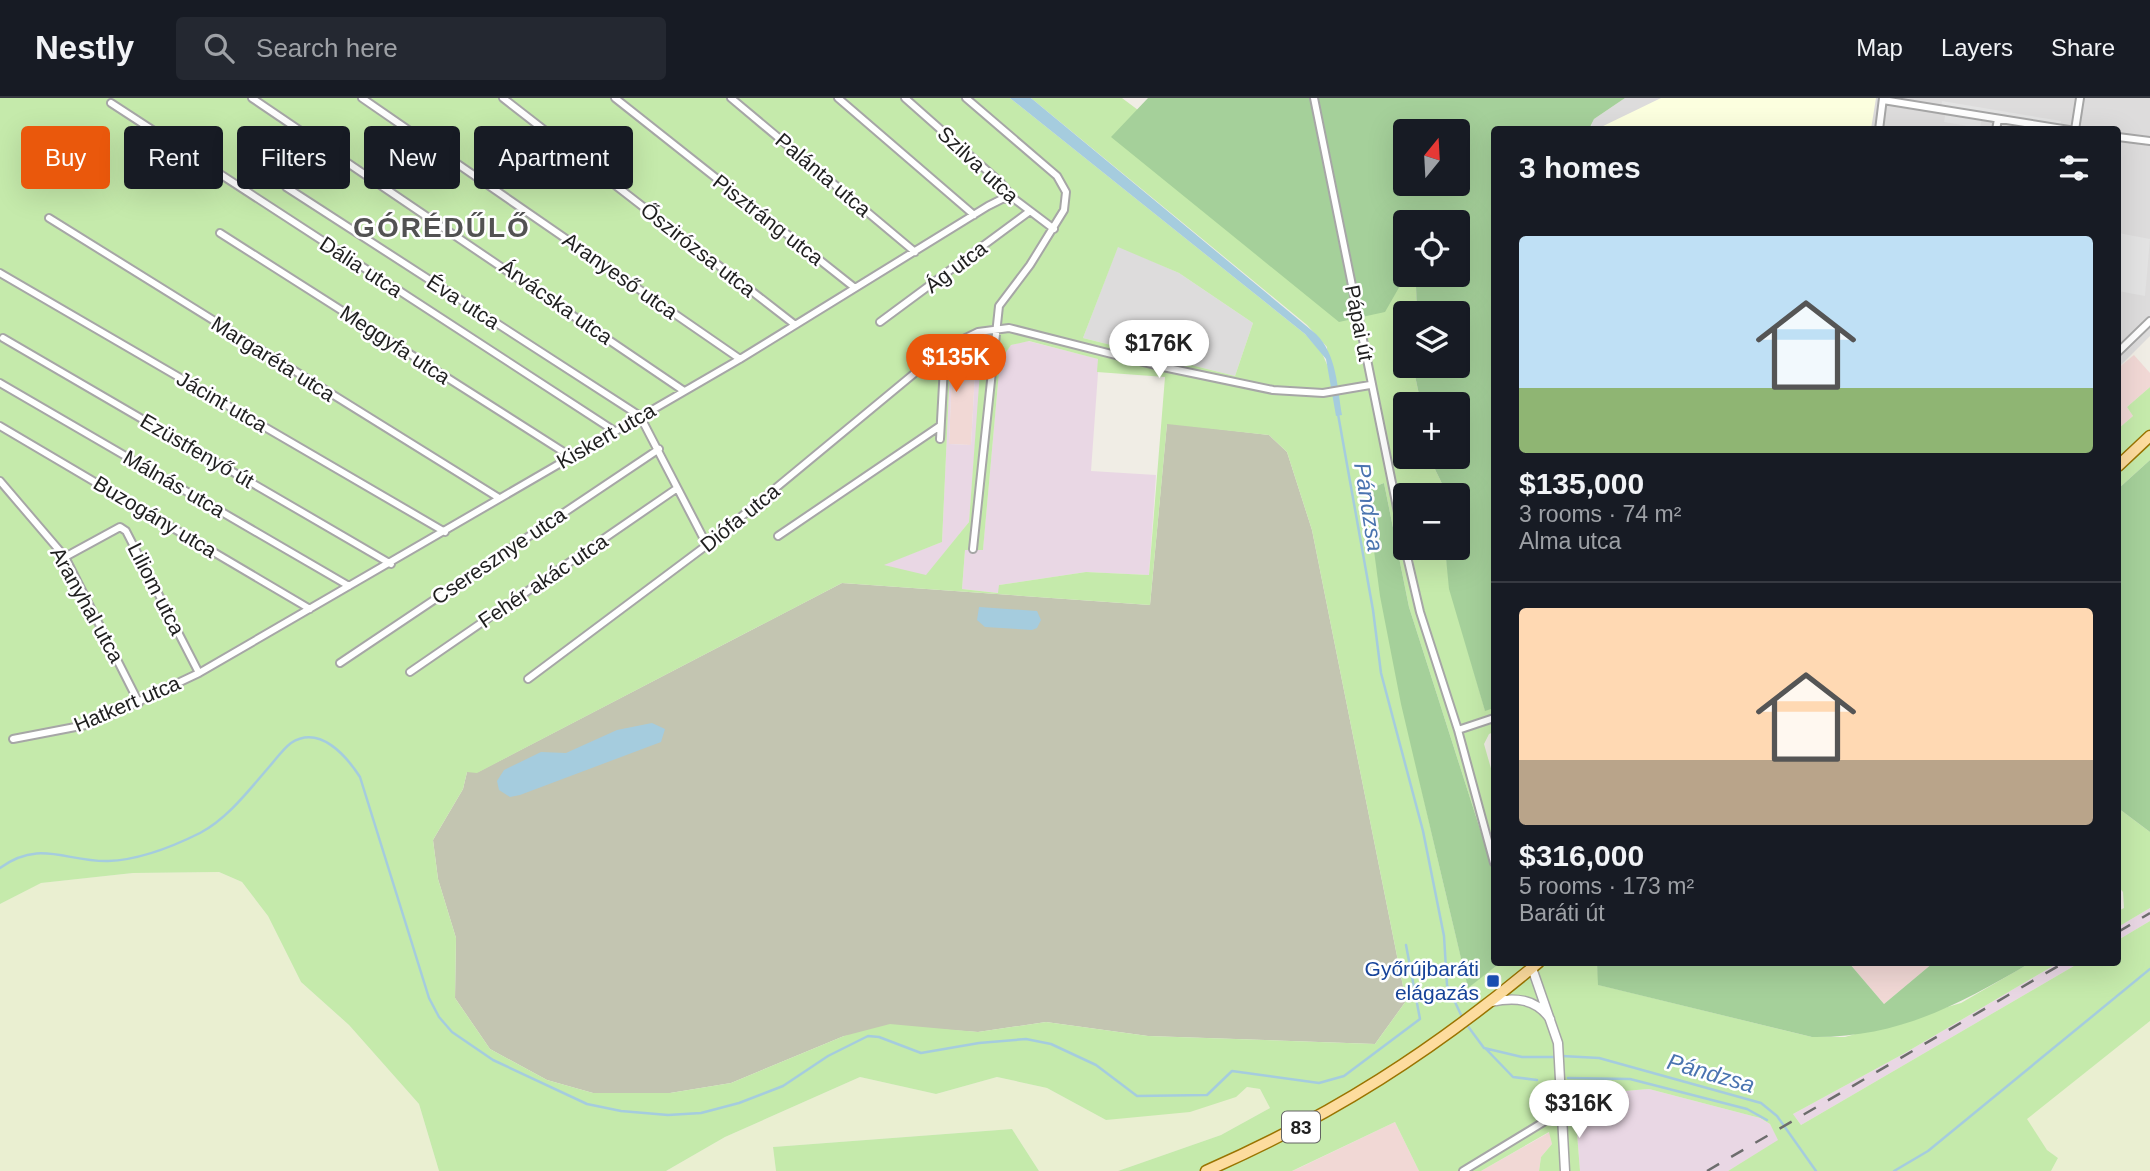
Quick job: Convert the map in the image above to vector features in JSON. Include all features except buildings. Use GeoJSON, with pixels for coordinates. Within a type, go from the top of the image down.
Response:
{"type":"FeatureCollection","features":[{"type":"Feature","properties":{"kind":"main road"},"geometry":{"type":"LineString","coordinates":[[2121,463],[2150,436]]}},
{"type":"Feature","properties":{"kind":"main road","name":"83"},"geometry":{"type":"LineString","coordinates":[[1206,1171],[1331,1111],[1392,1074],[1489,1004],[1532,966]]}},
{"type":"Feature","properties":{"kind":"street","name":"Árvácska utca"},"geometry":{"type":"LineString","coordinates":[[252,98],[684,391]]}},
{"type":"Feature","properties":{"kind":"street","name":"Aranyeső utca"},"geometry":{"type":"LineString","coordinates":[[362,98],[740,359]]}},
{"type":"Feature","properties":{"kind":"street","name":"Őszirózsa utca"},"geometry":{"type":"LineString","coordinates":[[503,98],[794,324]]}},
{"type":"Feature","properties":{"kind":"street","name":"Pisztráng utca"},"geometry":{"type":"LineString","coordinates":[[615,98],[855,288]]}},
{"type":"Feature","properties":{"kind":"street","name":"Palánta utca"},"geometry":{"type":"LineString","coordinates":[[731,98],[915,252]]}},
{"type":"Feature","properties":{"kind":"street"},"geometry":{"type":"LineString","coordinates":[[838,98],[974,215]]}},
{"type":"Feature","properties":{"kind":"street","name":"Szilva utca"},"geometry":{"type":"LineString","coordinates":[[905,98],[1001,183],[1013,198],[1054,229]]}},
{"type":"Feature","properties":{"kind":"street"},"geometry":{"type":"LineString","coordinates":[[966,98],[1063,183],[1066,200],[1054,229],[999,306],[973,549]]}},
{"type":"Feature","properties":{"kind":"street","name":"Pápai út"},"geometry":{"type":"LineString","coordinates":[[1314,98],[1393,492]]}},
{"type":"Feature","properties":{"kind":"street"},"geometry":{"type":"LineString","coordinates":[[1931,108],[1933,98]]}},
{"type":"Feature","properties":{"kind":"street"},"geometry":{"type":"LineString","coordinates":[[2076,126],[2080,98]]}},
{"type":"Feature","properties":{"kind":"street"},"geometry":{"type":"LineString","coordinates":[[1880,126],[1883,99],[2043,126]]}},
{"type":"Feature","properties":{"kind":"street","name":"Dália utca"},"geometry":{"type":"LineString","coordinates":[[111,103],[613,430]]}},
{"type":"Feature","properties":{"kind":"street"},"geometry":{"type":"LineString","coordinates":[[1997,126],[1998,119]]}},
{"type":"Feature","properties":{"kind":"street"},"geometry":{"type":"LineString","coordinates":[[2121,137],[2150,141]]}},
{"type":"Feature","properties":{"kind":"street","name":"Éva utca"},"geometry":{"type":"LineString","coordinates":[[289,189],[640,416]]}},
{"type":"Feature","properties":{"kind":"street","name":"Kiskert utca"},"geometry":{"type":"LineString","coordinates":[[199,673],[391,564],[613,430],[740,359],[974,215],[1002,199],[1013,198]]}},
{"type":"Feature","properties":{"kind":"street","name":"Ág utca"},"geometry":{"type":"LineString","coordinates":[[880,322],[1030,211]]}},
{"type":"Feature","properties":{"kind":"street","name":"Margaréta utca"},"geometry":{"type":"LineString","coordinates":[[49,219],[499,498]]}},
{"type":"Feature","properties":{"kind":"street","name":"Meggyfa utca"},"geometry":{"type":"LineString","coordinates":[[220,233],[570,456]]}},
{"type":"Feature","properties":{"kind":"street","name":"Jácint utca"},"geometry":{"type":"LineString","coordinates":[[0,273],[445,532]]}},
{"type":"Feature","properties":{"kind":"street"},"geometry":{"type":"LineString","coordinates":[[2121,349],[2150,321]]}},
{"type":"Feature","properties":{"kind":"street"},"geometry":{"type":"LineString","coordinates":[[996,328],[1021,329],[1163,367],[1273,390],[1323,393],[1370,385]]}},
{"type":"Feature","properties":{"kind":"street","name":"Diófa utca"},"geometry":{"type":"LineString","coordinates":[[528,679],[707,545],[946,348],[964,338],[996,328]]}},
{"type":"Feature","properties":{"kind":"street","name":"Ezüstfenyő út"},"geometry":{"type":"LineString","coordinates":[[3,338],[391,564]]}},
{"type":"Feature","properties":{"kind":"street"},"geometry":{"type":"LineString","coordinates":[[940,439],[946,348]]}},
{"type":"Feature","properties":{"kind":"street","name":"Málnás utca"},"geometry":{"type":"LineString","coordinates":[[0,383],[349,586]]}},
{"type":"Feature","properties":{"kind":"street"},"geometry":{"type":"LineString","coordinates":[[640,416],[707,545]]}},
{"type":"Feature","properties":{"kind":"street","name":"Buzogány utca"},"geometry":{"type":"LineString","coordinates":[[0,426],[310,610]]}},
{"type":"Feature","properties":{"kind":"street"},"geometry":{"type":"LineString","coordinates":[[778,536],[940,426]]}},
{"type":"Feature","properties":{"kind":"street","name":"Cseresznye utca"},"geometry":{"type":"LineString","coordinates":[[340,663],[659,449]]}},
{"type":"Feature","properties":{"kind":"street","name":"Aranyhal utca"},"geometry":{"type":"LineString","coordinates":[[0,481],[65,557],[139,703]]}},
{"type":"Feature","properties":{"kind":"street","name":"Fehér akác utca"},"geometry":{"type":"LineString","coordinates":[[410,672],[676,489]]}},
{"type":"Feature","properties":{"kind":"street","name":"Liliom utca"},"geometry":{"type":"LineString","coordinates":[[65,557],[120,527],[126,531],[199,673]]}},
{"type":"Feature","properties":{"kind":"street","name":"Pápai út"},"geometry":{"type":"LineString","coordinates":[[1408,560],[1420,612],[1458,730],[1491,852]]}},
{"type":"Feature","properties":{"kind":"street","name":"Hatkert utca"},"geometry":{"type":"LineString","coordinates":[[13,739],[91,724],[199,673]]}},
{"type":"Feature","properties":{"kind":"street"},"geometry":{"type":"LineString","coordinates":[[1458,730],[1491,719]]}},
{"type":"Feature","properties":{"kind":"street"},"geometry":{"type":"LineString","coordinates":[[1535,966],[1558,1043],[1565,1171]]}},
{"type":"Feature","properties":{"kind":"street"},"geometry":{"type":"LineString","coordinates":[[1489,1004],[1511,999],[1530,1002],[1546,1013],[1555,1028]]}},
{"type":"Feature","properties":{"kind":"street"},"geometry":{"type":"LineString","coordinates":[[1463,1171],[1560,1112]]}},
{"type":"Feature","properties":{"kind":"shaded area"},"geometry":{"type":"Polygon","coordinates":[[[1625,98],[2150,98],[2150,336],[2121,365],[2121,126],[1591,126],[1594,119],[1625,98]]]}},
{"type":"Feature","properties":{"kind":"shaded area"},"geometry":{"type":"Polygon","coordinates":[[[1661,98],[1876,98],[1871,126],[1603,126],[1661,98]]]}},
{"type":"Feature","properties":{"kind":"shaded area"},"geometry":{"type":"Polygon","coordinates":[[[1942,101],[2061,121],[2060,126],[2012,126],[2012,121],[1982,117],[1980,126],[1968,126],[1944,122],[1946,110],[1941,109],[1942,101]]]}},
{"type":"Feature","properties":{"kind":"shaded area"},"geometry":{"type":"Polygon","coordinates":[[[2121,234],[2150,239],[2145,296],[2121,292],[2121,234]]]}},
{"type":"Feature","properties":{"kind":"shaded area"},"geometry":{"type":"Polygon","coordinates":[[[1118,246],[1179,273],[1253,323],[1235,376],[1083,338],[1118,246]]]}},
{"type":"Feature","properties":{"kind":"shaded area"},"geometry":{"type":"Polygon","coordinates":[[[1028,341],[1099,359],[1091,471],[1156,475],[1149,575],[1086,572],[999,585],[999,593],[962,589],[965,550],[983,549],[1000,361],[1011,345],[1028,341]]]}},
{"type":"Feature","properties":{"kind":"shaded area"},"geometry":{"type":"Polygon","coordinates":[[[983,344],[969,522],[926,576],[882,565],[942,542],[950,368],[962,345],[983,344]],[[952,372],[949,444],[971,445],[975,373],[952,372]]]}},
{"type":"Feature","properties":{"kind":"shaded area"},"geometry":{"type":"Polygon","coordinates":[[[2134,355],[2150,373],[2150,387],[2127,407],[2133,416],[2121,426],[2121,366],[2134,355]]]}},
{"type":"Feature","properties":{"kind":"shaded area"},"geometry":{"type":"Polygon","coordinates":[[[952,372],[975,373],[971,445],[949,444],[952,372]]]}},
{"type":"Feature","properties":{"kind":"shaded area"},"geometry":{"type":"Polygon","coordinates":[[[1167,423],[1269,435],[1287,452],[1312,530],[1406,1001],[1375,1044],[1148,1036],[1046,1022],[978,1032],[936,1029],[844,1036],[731,1083],[670,1093],[593,1093],[547,1080],[490,1049],[455,998],[456,938],[438,879],[433,840],[463,789],[467,772],[478,772],[842,583],[1150,605],[1167,423]]]}},
{"type":"Feature","properties":{"kind":"shaded area"},"geometry":{"type":"Polygon","coordinates":[[[219,872],[242,882],[268,916],[301,982],[349,1025],[419,1104],[439,1171],[0,1171],[0,904],[40,883],[133,873],[219,872]]]}},
{"type":"Feature","properties":{"kind":"shaded area"},"geometry":{"type":"Polygon","coordinates":[[[2150,908],[2150,921],[2121,938],[2121,925],[2150,908]]]}},
{"type":"Feature","properties":{"kind":"shaded area"},"geometry":{"type":"Polygon","coordinates":[[[1852,966],[1929,966],[1884,1004],[1852,966]]]}},
{"type":"Feature","properties":{"kind":"shaded area"},"geometry":{"type":"Polygon","coordinates":[[[2053,966],[2074,966],[1801,1125],[1793,1114],[1905,1053],[2053,966]]]}},
{"type":"Feature","properties":{"kind":"shaded area"},"geometry":{"type":"Polygon","coordinates":[[[2150,1021],[2150,1171],[2051,1171],[2058,1158],[2047,1150],[2026,1119],[2150,1021]]]}},
{"type":"Feature","properties":{"kind":"shaded area"},"geometry":{"type":"Polygon","coordinates":[[[860,1077],[936,1094],[997,1077],[1047,1088],[1106,1120],[1235,1097],[1247,1087],[1260,1089],[1270,1108],[1221,1135],[1118,1171],[1039,1171],[1012,1129],[773,1147],[776,1171],[666,1171],[725,1137],[860,1077]]]}},
{"type":"Feature","properties":{"kind":"shaded area"},"geometry":{"type":"Polygon","coordinates":[[[1649,1089],[1760,1118],[1770,1124],[1779,1140],[1728,1171],[1580,1171],[1574,1095],[1649,1089]]]}},
{"type":"Feature","properties":{"kind":"shaded area"},"geometry":{"type":"Polygon","coordinates":[[[1395,1122],[1419,1171],[1292,1171],[1299,1168],[1395,1122]]]}},
{"type":"Feature","properties":{"kind":"shaded area"},"geometry":{"type":"Polygon","coordinates":[[[1550,1132],[1552,1144],[1541,1157],[1539,1171],[1481,1171],[1550,1132]]]}},
{"type":"Feature","properties":{"kind":"green space"},"geometry":{"type":"Polygon","coordinates":[[[0,98],[1010,98],[1305,334],[1322,353],[1328,367],[1327,347],[1307,325],[1031,98],[1122,98],[1138,110],[1112,137],[1393,280],[1393,287],[1416,287],[1417,301],[1393,301],[1393,378],[1416,378],[1418,392],[1393,392],[1393,469],[1435,469],[1441,483],[1393,483],[1393,528],[1384,483],[1366,490],[1398,678],[1468,987],[1496,966],[1597,966],[1599,985],[1812,1037],[1845,1037],[1961,1003],[2025,966],[2053,966],[1905,1053],[1793,1114],[1801,1125],[2074,966],[2121,966],[2121,938],[2150,921],[2150,1021],[2027,1119],[2047,1150],[2058,1158],[2051,1171],[1728,1171],[1778,1140],[1770,1124],[1760,1118],[1649,1089],[1574,1095],[1580,1171],[1539,1171],[1541,1157],[1552,1144],[1549,1132],[1481,1171],[1419,1171],[1395,1122],[1292,1171],[1118,1171],[1221,1135],[1270,1108],[1260,1089],[1247,1087],[1236,1097],[1190,1112],[1106,1120],[1047,1088],[997,1077],[936,1094],[860,1077],[725,1137],[666,1171],[439,1171],[419,1104],[349,1025],[301,982],[268,916],[242,882],[219,872],[133,873],[41,883],[0,904],[0,98]],[[1118,247],[1083,338],[1235,376],[1253,323],[1179,273],[1118,247]],[[1029,341],[1011,345],[1000,361],[983,550],[965,550],[962,589],[998,593],[999,585],[1086,572],[1149,575],[1165,377],[1097,372],[1098,359],[1029,341]],[[982,344],[962,345],[961,368],[950,368],[942,542],[884,565],[926,575],[969,522],[982,344]],[[1167,424],[1150,605],[842,583],[477,773],[467,772],[463,789],[433,840],[438,879],[456,938],[455,998],[490,1049],[547,1080],[593,1093],[670,1093],[731,1083],[844,1036],[890,1024],[978,1032],[1046,1022],[1148,1036],[1375,1044],[1406,1001],[1312,530],[1287,452],[1269,435],[1167,424]]]}},
{"type":"Feature","properties":{"kind":"green space"},"geometry":{"type":"Polygon","coordinates":[[[1148,98],[1625,98],[1594,119],[1590,126],[1491,126],[1491,709],[1485,711],[1449,589],[1446,560],[1470,560],[1470,483],[1441,483],[1435,469],[1470,469],[1470,392],[1418,392],[1416,378],[1470,378],[1470,301],[1417,301],[1416,287],[1470,287],[1470,210],[1393,210],[1393,287],[1399,287],[1385,312],[1339,322],[1111,137],[1148,98]]]}},
{"type":"Feature","properties":{"kind":"green space"},"geometry":{"type":"Polygon","coordinates":[[[2150,387],[2150,460],[2121,486],[2121,426],[2133,416],[2127,407],[2150,387]]]}},
{"type":"Feature","properties":{"kind":"green space"},"geometry":{"type":"Polygon","coordinates":[[[2150,460],[2150,832],[2121,810],[2121,486],[2150,460]]]}},
{"type":"Feature","properties":{"kind":"green space"},"geometry":{"type":"Polygon","coordinates":[[[1384,483],[1393,528],[1393,560],[1400,560],[1409,607],[1491,864],[1491,966],[1496,966],[1468,988],[1401,704],[1380,596],[1366,490],[1384,483]]]}},
{"type":"Feature","properties":{"kind":"green space"},"geometry":{"type":"Polygon","coordinates":[[[1400,560],[1446,560],[1450,589],[1485,710],[1491,709],[1491,733],[1484,744],[1491,768],[1491,864],[1409,607],[1400,560]]]}},
{"type":"Feature","properties":{"kind":"green space"},"geometry":{"type":"Polygon","coordinates":[[[2121,810],[2150,832],[2150,908],[2121,925],[2121,810]]]}},
{"type":"Feature","properties":{"kind":"green space"},"geometry":{"type":"Polygon","coordinates":[[[1597,966],[1852,966],[1884,1004],[1929,966],[2025,966],[1978,992],[1926,1016],[1872,1032],[1843,1036],[1812,1037],[1598,985],[1597,966]]]}},
{"type":"Feature","properties":{"kind":"green space"},"geometry":{"type":"Polygon","coordinates":[[[1012,1129],[1039,1171],[776,1171],[773,1147],[1012,1129]]]}},
{"type":"Feature","properties":{"kind":"water"},"geometry":{"type":"Polygon","coordinates":[[[1010,98],[1031,98],[1316,334],[1332,361],[1342,415],[1336,416],[1326,359],[1305,334],[1010,98]]]}},
{"type":"Feature","properties":{"kind":"water"},"geometry":{"type":"Polygon","coordinates":[[[979,607],[1037,611],[1041,620],[1037,628],[1032,630],[985,627],[977,620],[979,607]]]}},
{"type":"Feature","properties":{"kind":"water"},"geometry":{"type":"Polygon","coordinates":[[[652,723],[665,729],[661,742],[520,795],[510,797],[499,790],[497,781],[504,770],[541,752],[566,753],[617,730],[652,723]]]}},
{"type":"Feature","properties":{"kind":"waterway","name":"Pándzsa"},"geometry":{"type":"LineString","coordinates":[[1338,414],[1373,610],[1381,673],[1423,831],[1444,936],[1447,985],[1463,1019]]}},
{"type":"Feature","properties":{"kind":"waterway"},"geometry":{"type":"LineString","coordinates":[[0,868],[14,859],[41,853],[108,861],[132,858],[167,848],[200,833],[220,820],[291,743],[312,737],[322,740],[340,752],[360,777],[429,998],[439,1017],[452,1032],[493,1060],[587,1104],[621,1111],[668,1115],[701,1113],[739,1103],[783,1086],[828,1056],[868,1036],[879,1037],[921,1053],[979,1043],[1026,1039],[1051,1044],[1096,1065],[1137,1096],[1207,1095],[1232,1071],[1319,1083],[1344,1076],[1420,1019],[1406,945]]}},
{"type":"Feature","properties":{"kind":"waterway","name":"Pándzsa"},"geometry":{"type":"LineString","coordinates":[[1894,1171],[1928,1151],[2150,969]]}},
{"type":"Feature","properties":{"kind":"waterway","name":"Pándzsa"},"geometry":{"type":"LineString","coordinates":[[1467,1025],[1484,1048],[1522,1057],[1556,1057]]}},
{"type":"Feature","properties":{"kind":"waterway","name":"Pándzsa"},"geometry":{"type":"LineString","coordinates":[[1486,1049],[1513,1077],[1537,1080]]}},
{"type":"Feature","properties":{"kind":"waterway","name":"Pándzsa"},"geometry":{"type":"LineString","coordinates":[[1562,1056],[1599,1058],[1761,1103],[1777,1116],[1816,1171]]}},
{"type":"Feature","properties":{"kind":"waterway","name":"Pándzsa"},"geometry":{"type":"LineString","coordinates":[[1568,1078],[1630,1079],[1747,1109],[1767,1120]]}},
{"type":"Feature","properties":{"kind":"railway"},"geometry":{"type":"LineString","coordinates":[[2121,930],[2150,913]]}},
{"type":"Feature","properties":{"kind":"railway"},"geometry":{"type":"LineString","coordinates":[[1707,1171],[2058,966]]}},
{"type":"Feature","properties":{"kind":"place","name":"Győrújbaráti elágazás"},"geometry":{"type":"Point","coordinates":[1493,981]}},
{"type":"Feature","properties":{"kind":"district","name":"GÓRÉDŰLŐ"},"geometry":{"type":"Point","coordinates":[442,227]}}]}
